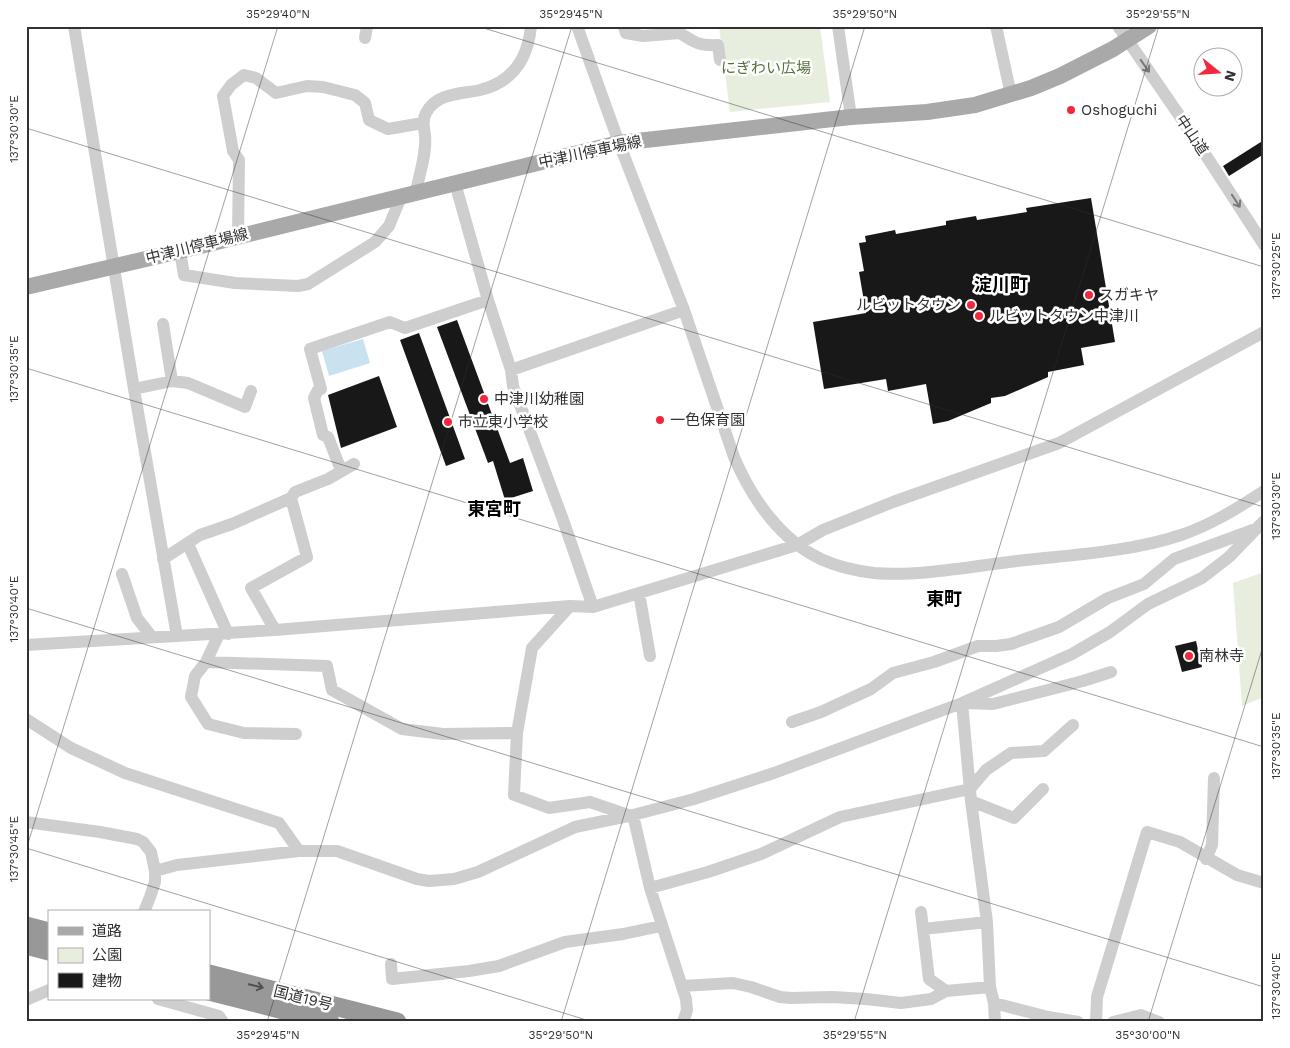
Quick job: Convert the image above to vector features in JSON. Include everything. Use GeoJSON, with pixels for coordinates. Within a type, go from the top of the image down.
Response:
{"type":"FeatureCollection","features":[{"type":"Feature","properties":{"kind":"highway"},"geometry":{"type":"LineString","coordinates":[[26,926],[48,932]]}},
{"type":"Feature","properties":{"kind":"highway"},"geometry":{"type":"LineString","coordinates":[[26,945],[48,951]]}},
{"type":"Feature","properties":{"kind":"highway","name":"国道19号"},"geometry":{"type":"LineString","coordinates":[[210,974],[397,1022]]}},
{"type":"Feature","properties":{"kind":"highway","name":"国道19号"},"geometry":{"type":"LineString","coordinates":[[210,991],[330,1022]]}},
{"type":"Feature","properties":{"kind":"main road","name":"中津川停車場線"},"geometry":{"type":"LineString","coordinates":[[26,287],[180,252],[238,236],[619,143],[851,117],[927,112],[975,105],[1011,95],[1060,76],[1149,26]]}},
{"type":"Feature","properties":{"kind":"street"},"geometry":{"type":"LineString","coordinates":[[74,26],[177,636]]}},
{"type":"Feature","properties":{"kind":"street"},"geometry":{"type":"LineString","coordinates":[[180,252],[184,275],[235,283],[298,286],[308,284],[375,242],[389,226],[408,194],[425,147],[423,123],[427,110],[437,101],[447,96],[482,89],[509,76],[518,67],[524,56],[531,26]]}},
{"type":"Feature","properties":{"kind":"street"},"geometry":{"type":"LineString","coordinates":[[577,26],[619,143],[684,310],[734,457],[742,475],[772,521],[797,544],[824,560],[845,568],[875,573],[918,572],[1153,543],[1207,525],[1264,491]]}},
{"type":"Feature","properties":{"kind":"street"},"geometry":{"type":"LineString","coordinates":[[838,26],[851,117]]}},
{"type":"Feature","properties":{"kind":"street"},"geometry":{"type":"LineString","coordinates":[[996,26],[1011,95]]}},
{"type":"Feature","properties":{"kind":"street","name":"中山道"},"geometry":{"type":"LineString","coordinates":[[1118,26],[1192,134],[1264,245]]}},
{"type":"Feature","properties":{"kind":"street"},"geometry":{"type":"LineString","coordinates":[[624,27],[626,33],[642,36],[679,30],[694,42],[704,46],[718,44],[720,60]]}},
{"type":"Feature","properties":{"kind":"street"},"geometry":{"type":"LineString","coordinates":[[238,236],[239,160],[233,151],[223,96],[231,85],[244,75],[256,78],[276,93],[306,86],[323,87],[356,95],[365,102],[369,120],[388,129],[423,123]]}},
{"type":"Feature","properties":{"kind":"street"},"geometry":{"type":"LineString","coordinates":[[455,183],[488,300],[512,370],[513,386],[593,607]]}},
{"type":"Feature","properties":{"kind":"street"},"geometry":{"type":"LineString","coordinates":[[341,470],[328,437],[323,435],[314,398],[321,388],[310,349],[390,322],[405,328],[488,300]]}},
{"type":"Feature","properties":{"kind":"street"},"geometry":{"type":"LineString","coordinates":[[512,370],[684,310]]}},
{"type":"Feature","properties":{"kind":"street"},"geometry":{"type":"LineString","coordinates":[[164,324],[172,381]]}},
{"type":"Feature","properties":{"kind":"street"},"geometry":{"type":"LineString","coordinates":[[26,645],[223,634],[570,606],[593,607],[797,544],[823,530],[893,502],[1059,443],[1264,332]]}},
{"type":"Feature","properties":{"kind":"street"},"geometry":{"type":"LineString","coordinates":[[134,389],[172,381],[188,384],[245,407],[251,390]]}},
{"type":"Feature","properties":{"kind":"street"},"geometry":{"type":"LineString","coordinates":[[164,559],[200,535],[232,524],[291,498],[295,492],[328,479],[354,464]]}},
{"type":"Feature","properties":{"kind":"street"},"geometry":{"type":"LineString","coordinates":[[275,630],[251,588],[307,557],[291,498]]}},
{"type":"Feature","properties":{"kind":"street"},"geometry":{"type":"LineString","coordinates":[[155,871],[177,865],[299,851],[337,851],[417,879],[429,881],[454,879],[478,872],[575,827],[694,799],[774,773],[962,703],[1072,654],[1110,632],[1148,604],[1202,578],[1229,557],[1261,524]]}},
{"type":"Feature","properties":{"kind":"street"},"geometry":{"type":"LineString","coordinates":[[792,722],[821,712],[871,689],[892,673],[934,662],[978,646],[1011,644],[1058,627],[1108,598],[1144,584],[1174,559],[1261,524]]}},
{"type":"Feature","properties":{"kind":"street"},"geometry":{"type":"LineString","coordinates":[[188,544],[223,634]]}},
{"type":"Feature","properties":{"kind":"street"},"geometry":{"type":"LineString","coordinates":[[122,574],[137,618],[152,637]]}},
{"type":"Feature","properties":{"kind":"street"},"geometry":{"type":"LineString","coordinates":[[639,592],[650,656]]}},
{"type":"Feature","properties":{"kind":"street"},"geometry":{"type":"LineString","coordinates":[[570,606],[532,648],[517,733],[514,795],[549,808],[590,802],[631,815]]}},
{"type":"Feature","properties":{"kind":"street"},"geometry":{"type":"LineString","coordinates":[[223,634],[195,676],[190,697],[208,724],[244,733],[296,734]]}},
{"type":"Feature","properties":{"kind":"street"},"geometry":{"type":"LineString","coordinates":[[206,662],[327,666],[332,690],[402,728],[443,734],[517,733]]}},
{"type":"Feature","properties":{"kind":"street"},"geometry":{"type":"LineString","coordinates":[[962,703],[993,704],[1112,672]]}},
{"type":"Feature","properties":{"kind":"street"},"geometry":{"type":"LineString","coordinates":[[962,703],[987,922],[990,987],[994,1003],[995,1022]]}},
{"type":"Feature","properties":{"kind":"street"},"geometry":{"type":"LineString","coordinates":[[26,719],[71,748],[125,773],[279,823],[299,851]]}},
{"type":"Feature","properties":{"kind":"street"},"geometry":{"type":"LineString","coordinates":[[971,795],[986,770],[1011,754],[1044,751],[1073,725]]}},
{"type":"Feature","properties":{"kind":"street"},"geometry":{"type":"LineString","coordinates":[[1206,859],[1212,845],[1214,778]]}},
{"type":"Feature","properties":{"kind":"street"},"geometry":{"type":"LineString","coordinates":[[650,888],[708,872],[761,854],[840,817],[971,795],[1014,818],[1043,789]]}},
{"type":"Feature","properties":{"kind":"street"},"geometry":{"type":"LineString","coordinates":[[631,815],[661,926],[682,986],[687,1010],[683,1022]]}},
{"type":"Feature","properties":{"kind":"street"},"geometry":{"type":"LineString","coordinates":[[26,822],[137,839],[147,846],[151,852],[155,871],[153,889],[145,910]]}},
{"type":"Feature","properties":{"kind":"street"},"geometry":{"type":"LineString","coordinates":[[1096,1022],[1097,997],[1147,832],[1180,842],[1206,859],[1237,875],[1264,883]]}},
{"type":"Feature","properties":{"kind":"street"},"geometry":{"type":"LineString","coordinates":[[921,912],[929,979],[946,991]]}},
{"type":"Feature","properties":{"kind":"street"},"geometry":{"type":"LineString","coordinates":[[923,928],[987,922]]}},
{"type":"Feature","properties":{"kind":"street"},"geometry":{"type":"LineString","coordinates":[[391,964],[392,979],[410,979],[469,971],[499,966],[565,942],[623,934],[661,926]]}},
{"type":"Feature","properties":{"kind":"street"},"geometry":{"type":"LineString","coordinates":[[682,986],[733,983],[780,997],[858,998],[901,1003],[931,999],[946,991],[990,987]]}},
{"type":"Feature","properties":{"kind":"street"},"geometry":{"type":"LineString","coordinates":[[26,1000],[48,990]]}},
{"type":"Feature","properties":{"kind":"street"},"geometry":{"type":"LineString","coordinates":[[162,1000],[219,1016],[223,1022]]}},
{"type":"Feature","properties":{"kind":"street"},"geometry":{"type":"LineString","coordinates":[[994,1003],[1048,1017],[1078,1022]]}},
{"type":"Feature","properties":{"kind":"street"},"geometry":{"type":"LineString","coordinates":[[1113,1022],[1141,1016],[1159,1022]]}},
{"type":"Feature","properties":{"kind":"green space","name":"にぎわい広場"},"geometry":{"type":"Polygon","coordinates":[[[719,26],[820,26],[830,102],[730,112],[719,26]]]}},
{"type":"Feature","properties":{"kind":"green space"},"geometry":{"type":"Polygon","coordinates":[[[1264,572],[1264,697],[1242,706],[1233,583],[1264,572]]]}},
{"type":"Feature","properties":{"kind":"water"},"geometry":{"type":"Polygon","coordinates":[[[363,339],[370,363],[329,376],[322,351],[363,339]]]}},
{"type":"Feature","properties":{"kind":"building"},"geometry":{"type":"Polygon","coordinates":[[[1264,140],[1264,154],[1229,176],[1223,166],[1264,140]]]}},
{"type":"Feature","properties":{"kind":"building","name":"ルビットタウン中津川"},"geometry":{"type":"Polygon","coordinates":[[[1091,198],[1115,342],[1081,348],[1084,365],[1048,372],[1048,377],[1005,396],[991,398],[991,403],[948,421],[933,424],[926,384],[888,391],[886,379],[824,389],[813,322],[866,313],[859,272],[864,271],[859,243],[866,242],[865,236],[895,230],[896,234],[946,225],[946,221],[976,216],[977,220],[1027,212],[1026,208],[1091,198]]]}},
{"type":"Feature","properties":{"kind":"building"},"geometry":{"type":"Polygon","coordinates":[[[457,320],[510,463],[523,458],[533,491],[505,500],[493,461],[488,463],[437,327],[457,320]]]}},
{"type":"Feature","properties":{"kind":"building"},"geometry":{"type":"Polygon","coordinates":[[[419,333],[465,459],[446,466],[400,340],[419,333]]]}},
{"type":"Feature","properties":{"kind":"building"},"geometry":{"type":"Polygon","coordinates":[[[379,376],[397,427],[341,448],[328,395],[379,376]]]}},
{"type":"Feature","properties":{"kind":"building","name":"南林寺"},"geometry":{"type":"Polygon","coordinates":[[[1196,641],[1202,667],[1182,672],[1175,646],[1196,641]]]}},
{"type":"Feature","properties":{"kind":"place","name":"Oshoguchi"},"geometry":{"type":"Point","coordinates":[1071,110]}},
{"type":"Feature","properties":{"kind":"place","name":"スガキヤ"},"geometry":{"type":"Point","coordinates":[1089,295]}},
{"type":"Feature","properties":{"kind":"place","name":"ルビットタウン"},"geometry":{"type":"Point","coordinates":[971,305]}},
{"type":"Feature","properties":{"kind":"place","name":"ルビットタウン中津川"},"geometry":{"type":"Point","coordinates":[979,316]}},
{"type":"Feature","properties":{"kind":"place","name":"中津川幼稚園"},"geometry":{"type":"Point","coordinates":[484,399]}},
{"type":"Feature","properties":{"kind":"place","name":"一色保育園"},"geometry":{"type":"Point","coordinates":[660,420]}},
{"type":"Feature","properties":{"kind":"place","name":"市立東小学校"},"geometry":{"type":"Point","coordinates":[448,422]}},
{"type":"Feature","properties":{"kind":"place","name":"南林寺"},"geometry":{"type":"Point","coordinates":[1189,656]}},
{"type":"Feature","properties":{"kind":"district","name":"淀川町"},"geometry":{"type":"Point","coordinates":[1001,284]}},
{"type":"Feature","properties":{"kind":"district","name":"東宮町"},"geometry":{"type":"Point","coordinates":[494,508]}},
{"type":"Feature","properties":{"kind":"district","name":"東町"},"geometry":{"type":"Point","coordinates":[944,598]}}]}
